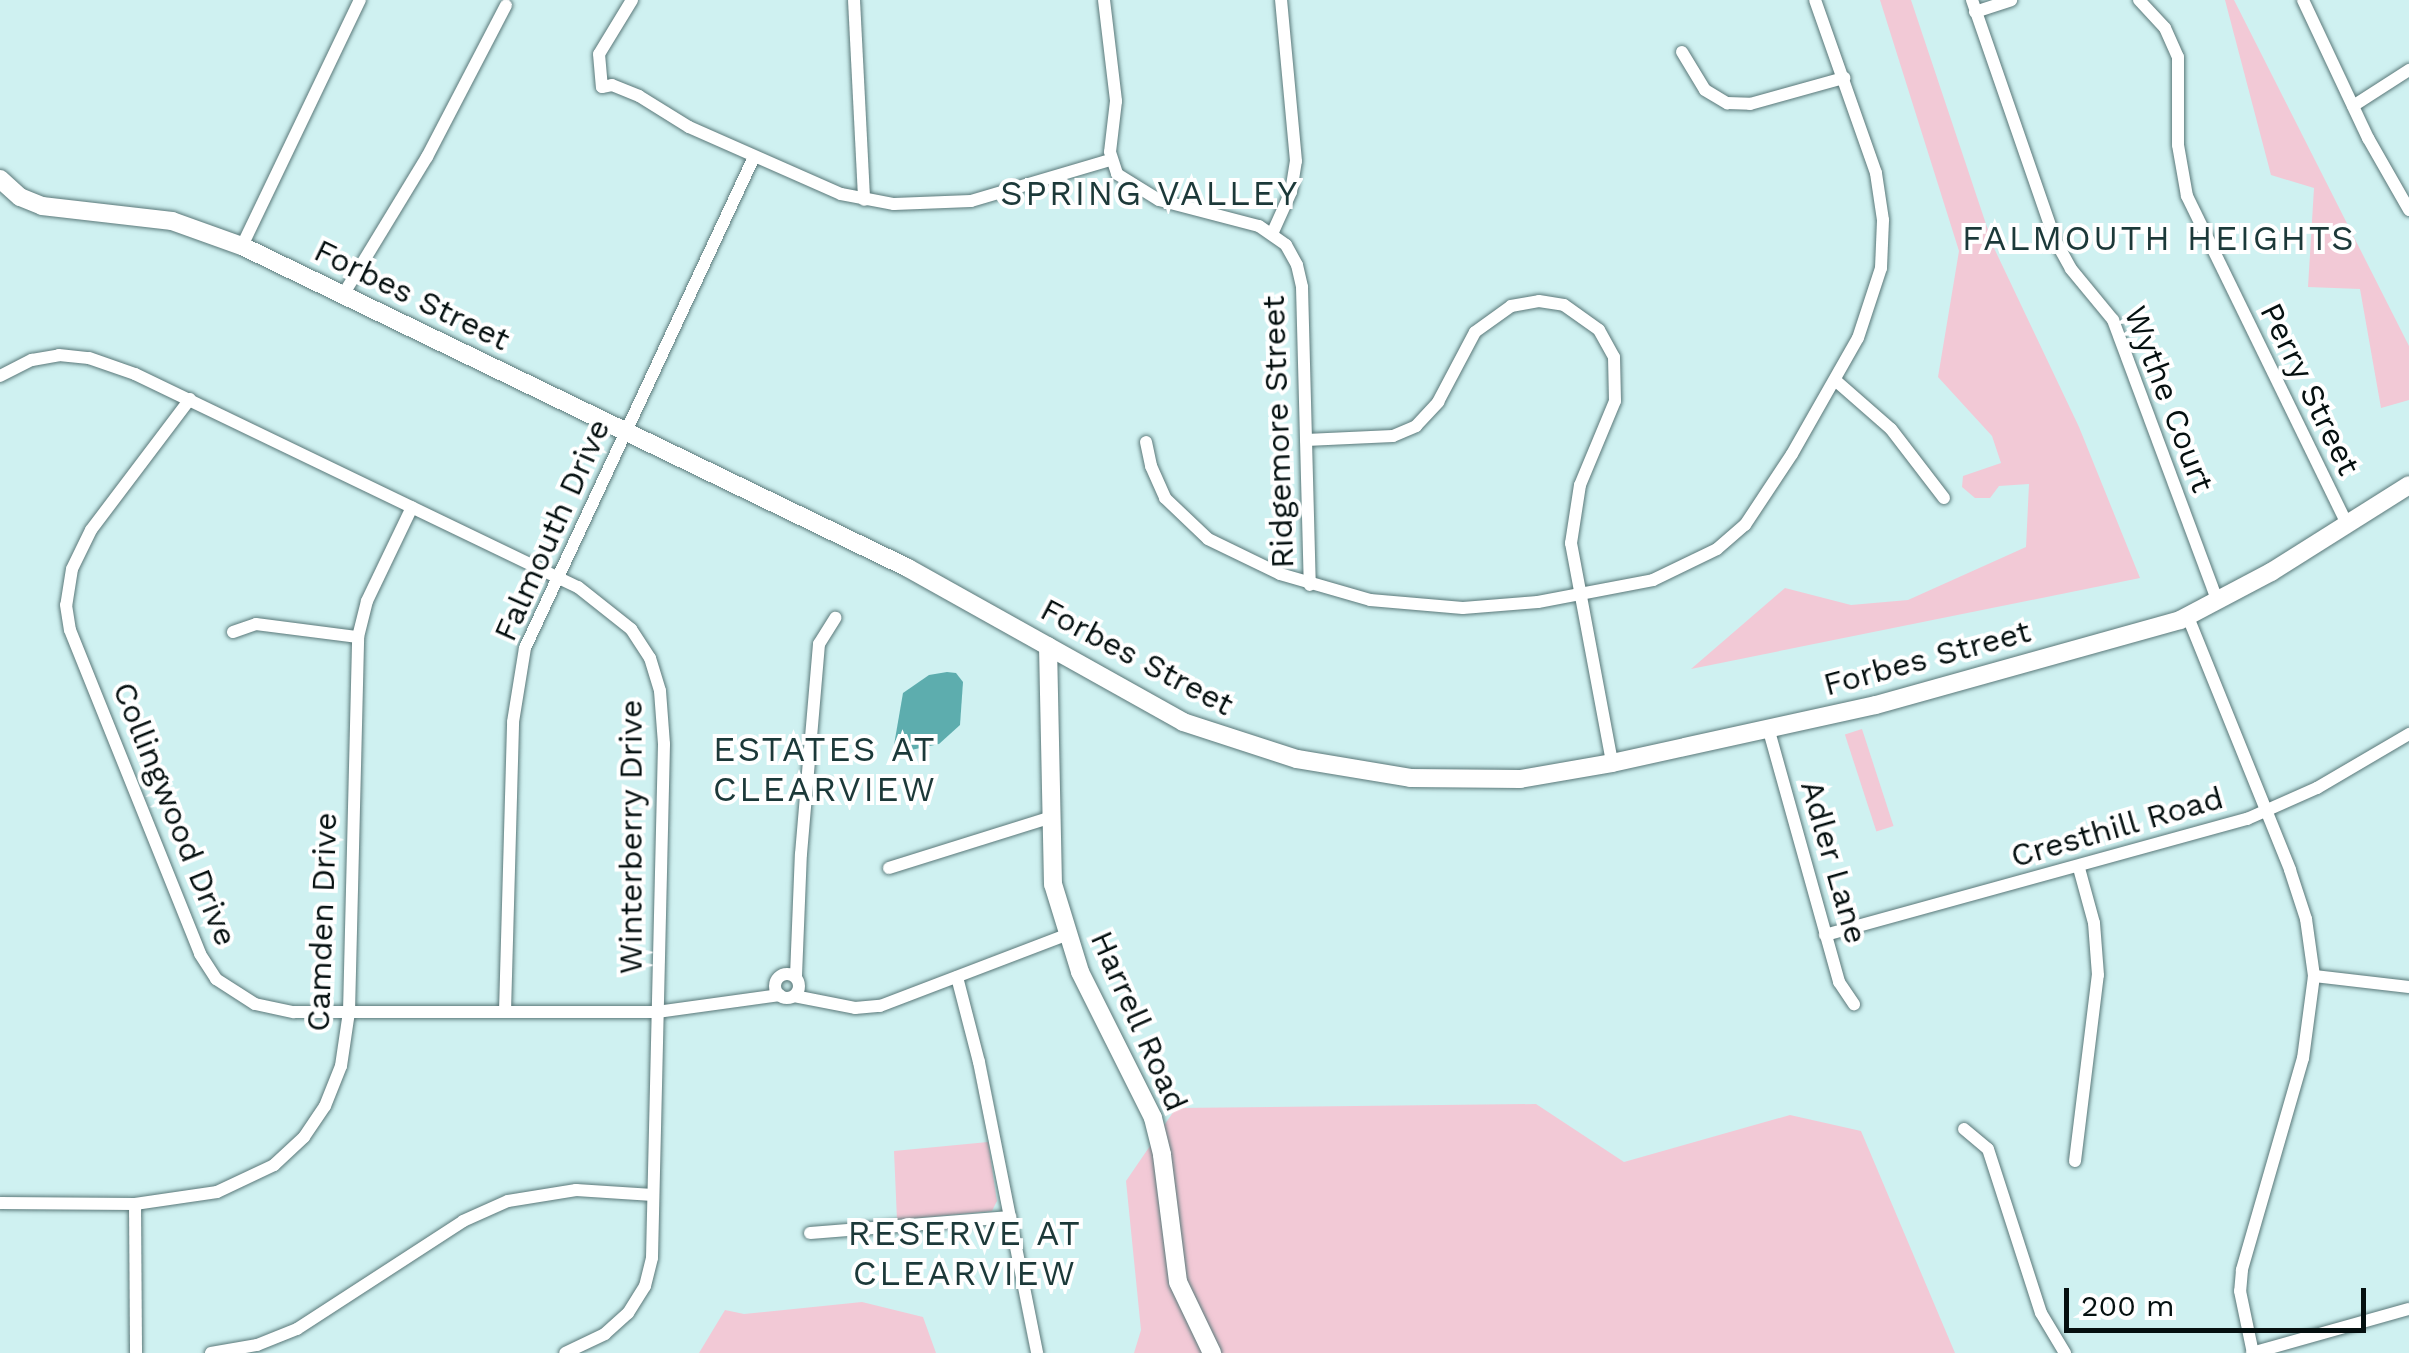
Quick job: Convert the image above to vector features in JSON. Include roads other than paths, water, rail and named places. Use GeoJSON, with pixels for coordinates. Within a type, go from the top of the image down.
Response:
{"type":"FeatureCollection","features":[{"type":"Feature","properties":{"kind":"street"},"geometry":{"type":"LineString","coordinates":[[242,246],[360,0]]}},
{"type":"Feature","properties":{"kind":"street"},"geometry":{"type":"LineString","coordinates":[[632,0],[599,54],[602,87],[612,85],[639,96],[671,117],[817,186],[864,200],[918,204],[971,201],[1110,160]]}},
{"type":"Feature","properties":{"kind":"street"},"geometry":{"type":"LineString","coordinates":[[854,0],[864,200]]}},
{"type":"Feature","properties":{"kind":"street"},"geometry":{"type":"LineString","coordinates":[[1104,0],[1116,101],[1110,160],[1123,180],[1159,200],[1242,220],[1272,234],[1291,192],[1296,162],[1281,0]]}},
{"type":"Feature","properties":{"kind":"street"},"geometry":{"type":"LineString","coordinates":[[1146,442],[1157,483],[1189,524],[1245,560],[1310,584],[1370,600],[1433,607],[1500,606],[1578,596],[1665,575],[1732,538],[1757,510],[1835,380],[1868,313],[1883,244],[1876,173],[1815,0]]}},
{"type":"Feature","properties":{"kind":"street"},"geometry":{"type":"LineString","coordinates":[[1974,6],[2011,0]]}},
{"type":"Feature","properties":{"kind":"street","name":"Perry Street"},"geometry":{"type":"LineString","coordinates":[[2139,0],[2165,28],[2178,57],[2178,145],[2187,196],[2347,524]]}},
{"type":"Feature","properties":{"kind":"street"},"geometry":{"type":"LineString","coordinates":[[2303,0],[2353,106],[2409,210]]}},
{"type":"Feature","properties":{"kind":"street"},"geometry":{"type":"LineString","coordinates":[[342,295],[427,157],[506,4]]}},
{"type":"Feature","properties":{"kind":"street","name":"Wythe Court"},"geometry":{"type":"LineString","coordinates":[[1974,6],[2055,240],[2071,269],[2113,320],[2218,602]]}},
{"type":"Feature","properties":{"kind":"street"},"geometry":{"type":"LineString","coordinates":[[1682,52],[1705,90],[1739,104],[1844,78]]}},
{"type":"Feature","properties":{"kind":"street"},"geometry":{"type":"LineString","coordinates":[[2353,106],[2409,70]]}},
{"type":"Feature","properties":{"kind":"street","name":"Falmouth Drive"},"geometry":{"type":"LineString","coordinates":[[505,1012],[515,695],[526,648],[556,576],[754,157]]}},
{"type":"Feature","properties":{"kind":"street","name":"Forbes Street"},"geometry":{"type":"LineString","coordinates":[[0,179],[20,197],[42,206],[159,218],[242,246],[908,568],[1183,722],[1297,758],[1452,781],[1520,779],[1769,731],[2188,617],[2409,484]]}},
{"type":"Feature","properties":{"kind":"street","name":"Ridgemore Street"},"geometry":{"type":"LineString","coordinates":[[1272,234],[1290,252],[1302,287],[1310,584]]}},
{"type":"Feature","properties":{"kind":"street"},"geometry":{"type":"LineString","coordinates":[[1306,440],[1405,432],[1432,410],[1466,345],[1486,320],[1511,306],[1539,301],[1578,312],[1609,344],[1617,384],[1610,418],[1574,505],[1571,543],[1612,764]]}},
{"type":"Feature","properties":{"kind":"street","name":"Winterberry Drive"},"geometry":{"type":"LineString","coordinates":[[0,376],[39,358],[76,356],[118,368],[556,576],[598,600],[630,629],[650,658],[660,691],[664,744],[652,1258],[638,1300],[605,1334],[564,1353]]}},
{"type":"Feature","properties":{"kind":"street"},"geometry":{"type":"LineString","coordinates":[[1835,380],[1892,428],[1944,498]]}},
{"type":"Feature","properties":{"kind":"street","name":"Collingwood Drive"},"geometry":{"type":"LineString","coordinates":[[190,400],[82,547],[66,591],[66,616],[207,967],[228,988],[268,1008],[349,1012],[657,1012],[758,998],[788,985]]}},
{"type":"Feature","properties":{"kind":"street","name":"Camden Drive"},"geometry":{"type":"LineString","coordinates":[[0,1203],[135,1204],[193,1197],[238,1185],[290,1152],[314,1124],[334,1086],[349,1012],[358,637],[367,601],[412,507]]}},
{"type":"Feature","properties":{"kind":"street"},"geometry":{"type":"LineString","coordinates":[[2188,617],[2301,903],[2314,976],[2304,1058],[2242,1270],[2240,1291],[2253,1353],[2409,1309]]}},
{"type":"Feature","properties":{"kind":"street"},"geometry":{"type":"LineString","coordinates":[[835,618],[819,644],[796,960],[788,985],[816,1001],[870,1008],[1066,935]]}},
{"type":"Feature","properties":{"kind":"street"},"geometry":{"type":"LineString","coordinates":[[233,632],[256,624],[358,637]]}},
{"type":"Feature","properties":{"kind":"street","name":"Harrell Road"},"geometry":{"type":"LineString","coordinates":[[1048,646],[1053,884],[1066,935],[1094,1004],[1153,1118],[1162,1154],[1169,1237],[1178,1282],[1212,1353]]}},
{"type":"Feature","properties":{"kind":"street","name":"Adler Lane"},"geometry":{"type":"LineString","coordinates":[[1769,731],[1840,982],[1854,1004]]}},
{"type":"Feature","properties":{"kind":"street","name":"Cresthill Road"},"geometry":{"type":"LineString","coordinates":[[1826,935],[2079,868],[2266,811],[2318,788],[2409,734]]}},
{"type":"Feature","properties":{"kind":"street"},"geometry":{"type":"LineString","coordinates":[[889,868],[1049,818]]}},
{"type":"Feature","properties":{"kind":"street"},"geometry":{"type":"LineString","coordinates":[[2075,1160],[2098,975],[2094,923],[2079,868]]}},
{"type":"Feature","properties":{"kind":"street"},"geometry":{"type":"LineString","coordinates":[[2314,976],[2409,987]]}},
{"type":"Feature","properties":{"kind":"street"},"geometry":{"type":"LineString","coordinates":[[957,977],[970,1018],[1037,1353]]}},
{"type":"Feature","properties":{"kind":"street"},"geometry":{"type":"LineString","coordinates":[[1964,1129],[1988,1149],[2041,1313],[2065,1353]]}},
{"type":"Feature","properties":{"kind":"street"},"geometry":{"type":"LineString","coordinates":[[211,1353],[276,1338],[317,1318],[463,1221],[508,1200],[576,1190],[653,1194]]}},
{"type":"Feature","properties":{"kind":"street"},"geometry":{"type":"LineString","coordinates":[[135,1204],[136,1353]]}},
{"type":"Feature","properties":{"kind":"street"},"geometry":{"type":"LineString","coordinates":[[810,1233],[1010,1217]]}},
{"type":"Feature","properties":{"kind":"street"},"geometry":{"type":"LineString","coordinates":[[276,1338],[284,1353]]}},
{"type":"Feature","properties":{"kind":"water"},"geometry":{"type":"Polygon","coordinates":[[[956,673],[963,682],[960,725],[939,744],[897,753],[894,745],[903,693],[929,675],[956,673]]]}},
{"type":"Feature","properties":{"kind":"district","name":"SPRING VALLEY"},"geometry":{"type":"Point","coordinates":[1150,193]}},
{"type":"Feature","properties":{"kind":"district","name":"FALMOUTH HEIGHTS"},"geometry":{"type":"Point","coordinates":[2159,238]}},
{"type":"Feature","properties":{"kind":"district","name":"ESTATES AT CLEARVIEW"},"geometry":{"type":"Point","coordinates":[825,769]}},
{"type":"Feature","properties":{"kind":"district","name":"RESERVE AT CLEARVIEW"},"geometry":{"type":"Point","coordinates":[965,1253]}}]}
